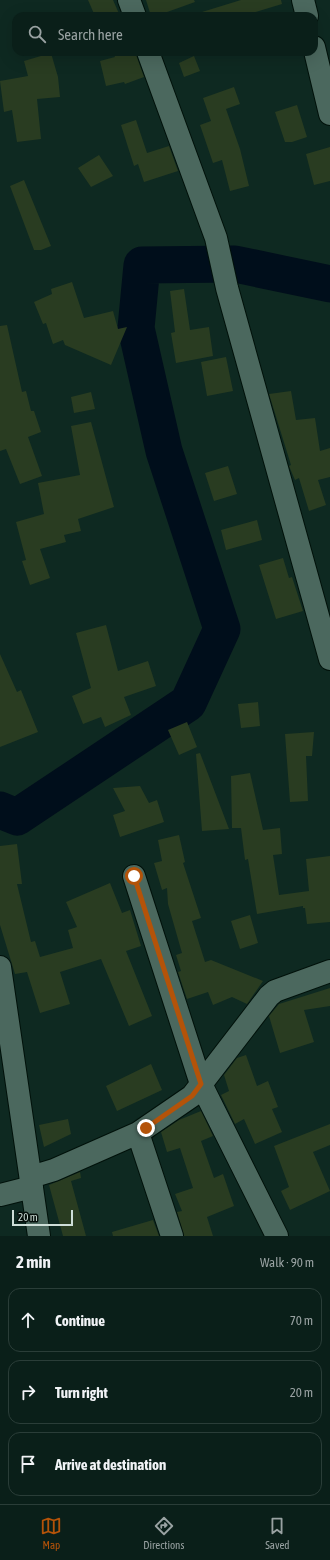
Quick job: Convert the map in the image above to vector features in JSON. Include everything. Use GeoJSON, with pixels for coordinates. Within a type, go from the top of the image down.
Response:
{"type":"FeatureCollection","features":[{"type":"Feature","properties":{"kind":"street"},"geometry":{"type":"LineString","coordinates":[[129,0],[134,12]]}},
{"type":"Feature","properties":{"kind":"street"},"geometry":{"type":"LineString","coordinates":[[303,0],[306,12]]}},
{"type":"Feature","properties":{"kind":"street"},"geometry":{"type":"LineString","coordinates":[[149,56],[216,238],[227,288],[330,659]]}},
{"type":"Feature","properties":{"kind":"street"},"geometry":{"type":"LineString","coordinates":[[316,56],[330,114]]}},
{"type":"Feature","properties":{"kind":"street"},"geometry":{"type":"LineString","coordinates":[[134,876],[201,1084],[277,1236]]}},
{"type":"Feature","properties":{"kind":"street"},"geometry":{"type":"LineString","coordinates":[[0,967],[39,1236]]}},
{"type":"Feature","properties":{"kind":"street"},"geometry":{"type":"LineString","coordinates":[[0,1195],[138,1133],[192,1096],[269,996],[275,991],[330,971]]}},
{"type":"Feature","properties":{"kind":"street"},"geometry":{"type":"LineString","coordinates":[[138,1133],[172,1236]]}},
{"type":"Feature","properties":{"kind":"building"},"geometry":{"type":"Polygon","coordinates":[[[88,0],[113,0],[118,12],[93,12],[88,0]]]}},
{"type":"Feature","properties":{"kind":"building"},"geometry":{"type":"Polygon","coordinates":[[[146,0],[194,0],[195,2],[167,12],[150,12],[146,0]]]}},
{"type":"Feature","properties":{"kind":"building"},"geometry":{"type":"Polygon","coordinates":[[[241,0],[281,0],[282,4],[256,12],[202,12],[241,0]]]}},
{"type":"Feature","properties":{"kind":"building"},"geometry":{"type":"Polygon","coordinates":[[[41,56],[52,56],[58,77],[60,97],[37,99],[41,139],[17,142],[12,110],[4,112],[0,81],[28,76],[24,61],[41,56]]]}},
{"type":"Feature","properties":{"kind":"building"},"geometry":{"type":"Polygon","coordinates":[[[136,56],[144,77],[125,84],[124,82],[106,86],[100,61],[115,57],[136,56]]]}},
{"type":"Feature","properties":{"kind":"building"},"geometry":{"type":"Polygon","coordinates":[[[194,56],[200,71],[184,77],[179,63],[194,56]]]}},
{"type":"Feature","properties":{"kind":"building"},"geometry":{"type":"Polygon","coordinates":[[[234,87],[240,104],[226,109],[240,149],[249,186],[230,191],[222,160],[213,163],[200,125],[211,121],[203,98],[234,87]]]}},
{"type":"Feature","properties":{"kind":"building"},"geometry":{"type":"Polygon","coordinates":[[[297,105],[307,137],[292,142],[285,142],[275,112],[297,105]]]}},
{"type":"Feature","properties":{"kind":"building"},"geometry":{"type":"Polygon","coordinates":[[[136,120],[147,153],[169,146],[178,171],[144,182],[138,164],[134,166],[121,125],[136,120]]]}},
{"type":"Feature","properties":{"kind":"building"},"geometry":{"type":"Polygon","coordinates":[[[330,147],[330,181],[314,185],[306,154],[330,147]]]}},
{"type":"Feature","properties":{"kind":"building"},"geometry":{"type":"Polygon","coordinates":[[[99,155],[113,176],[91,187],[78,168],[99,155]]]}},
{"type":"Feature","properties":{"kind":"building"},"geometry":{"type":"Polygon","coordinates":[[[24,180],[51,246],[41,250],[34,250],[10,186],[24,180]]]}},
{"type":"Feature","properties":{"kind":"building"},"geometry":{"type":"Polygon","coordinates":[[[72,282],[84,318],[113,311],[118,329],[127,327],[111,365],[65,345],[63,340],[53,344],[46,323],[43,324],[34,302],[52,294],[51,289],[72,282]]]}},
{"type":"Feature","properties":{"kind":"building"},"geometry":{"type":"Polygon","coordinates":[[[184,289],[190,330],[209,327],[213,356],[176,363],[171,333],[175,332],[170,291],[184,289]]]}},
{"type":"Feature","properties":{"kind":"building"},"geometry":{"type":"Polygon","coordinates":[[[7,325],[22,392],[26,391],[31,411],[34,411],[41,432],[28,437],[42,476],[20,484],[6,449],[0,451],[0,326],[7,325]]]}},
{"type":"Feature","properties":{"kind":"building"},"geometry":{"type":"Polygon","coordinates":[[[226,357],[233,391],[207,396],[201,362],[226,357]]]}},
{"type":"Feature","properties":{"kind":"building"},"geometry":{"type":"Polygon","coordinates":[[[291,391],[296,420],[315,418],[320,451],[330,448],[330,477],[318,480],[326,505],[309,511],[299,478],[295,480],[289,466],[291,465],[269,394],[291,391]]]}},
{"type":"Feature","properties":{"kind":"building"},"geometry":{"type":"Polygon","coordinates":[[[91,392],[95,409],[74,413],[71,397],[91,392]]]}},
{"type":"Feature","properties":{"kind":"building"},"geometry":{"type":"Polygon","coordinates":[[[91,422],[114,507],[78,519],[81,531],[64,535],[66,542],[40,549],[50,578],[30,585],[22,561],[26,560],[16,522],[44,514],[38,483],[80,475],[71,426],[91,422]]]}},
{"type":"Feature","properties":{"kind":"building"},"geometry":{"type":"Polygon","coordinates":[[[228,466],[237,494],[214,501],[205,473],[228,466]]]}},
{"type":"Feature","properties":{"kind":"building"},"geometry":{"type":"Polygon","coordinates":[[[257,520],[262,540],[226,550],[221,530],[257,520]]]}},
{"type":"Feature","properties":{"kind":"building"},"geometry":{"type":"Polygon","coordinates":[[[283,558],[289,578],[292,577],[303,611],[276,619],[259,565],[283,558]]]}},
{"type":"Feature","properties":{"kind":"building"},"geometry":{"type":"Polygon","coordinates":[[[106,625],[118,671],[148,661],[156,686],[124,697],[131,715],[105,727],[101,717],[83,724],[72,696],[91,688],[76,633],[106,625]]]}},
{"type":"Feature","properties":{"kind":"building"},"geometry":{"type":"Polygon","coordinates":[[[0,654],[17,692],[21,690],[38,732],[0,747],[0,654]]]}},
{"type":"Feature","properties":{"kind":"building"},"geometry":{"type":"Polygon","coordinates":[[[258,702],[260,726],[241,728],[238,704],[258,702]]]}},
{"type":"Feature","properties":{"kind":"building"},"geometry":{"type":"Polygon","coordinates":[[[187,722],[197,747],[179,755],[168,730],[187,722]]]}},
{"type":"Feature","properties":{"kind":"building"},"geometry":{"type":"Polygon","coordinates":[[[314,732],[312,756],[306,756],[308,801],[290,802],[285,734],[314,732]]]}},
{"type":"Feature","properties":{"kind":"building"},"geometry":{"type":"Polygon","coordinates":[[[200,753],[229,829],[202,831],[196,754],[200,753]]]}},
{"type":"Feature","properties":{"kind":"building"},"geometry":{"type":"Polygon","coordinates":[[[250,773],[263,830],[280,828],[282,854],[273,855],[279,895],[309,891],[306,859],[330,856],[330,922],[307,924],[305,908],[303,908],[303,906],[257,914],[248,859],[245,860],[241,828],[232,828],[231,776],[250,773]]]}},
{"type":"Feature","properties":{"kind":"building"},"geometry":{"type":"Polygon","coordinates":[[[140,786],[149,803],[157,800],[164,822],[120,837],[113,815],[125,811],[113,788],[140,786]]]}},
{"type":"Feature","properties":{"kind":"building"},"geometry":{"type":"Polygon","coordinates":[[[179,835],[185,862],[183,863],[201,918],[192,921],[205,962],[211,960],[263,981],[247,1004],[232,997],[213,1005],[208,992],[187,999],[178,972],[181,971],[176,955],[182,953],[168,904],[167,888],[162,890],[154,863],[162,861],[158,840],[179,835]]]}},
{"type":"Feature","properties":{"kind":"building"},"geometry":{"type":"Polygon","coordinates":[[[17,844],[22,884],[17,884],[31,942],[35,941],[40,957],[73,948],[68,930],[77,927],[66,902],[110,883],[122,913],[130,910],[141,946],[126,951],[152,1016],[129,1026],[101,959],[60,972],[70,1004],[40,1013],[27,972],[15,974],[0,925],[0,846],[17,844]]]}},
{"type":"Feature","properties":{"kind":"building"},"geometry":{"type":"Polygon","coordinates":[[[250,915],[258,943],[240,949],[231,921],[250,915]]]}},
{"type":"Feature","properties":{"kind":"building"},"geometry":{"type":"Polygon","coordinates":[[[330,988],[330,1006],[304,1010],[314,1042],[280,1053],[269,1016],[279,1004],[330,988]]]}},
{"type":"Feature","properties":{"kind":"building"},"geometry":{"type":"Polygon","coordinates":[[[246,1055],[257,1086],[268,1081],[278,1107],[272,1109],[282,1132],[255,1144],[244,1119],[235,1124],[221,1095],[229,1091],[224,1075],[237,1058],[246,1055]]]}},
{"type":"Feature","properties":{"kind":"building"},"geometry":{"type":"Polygon","coordinates":[[[151,1064],[162,1090],[117,1111],[106,1086],[151,1064]]]}},
{"type":"Feature","properties":{"kind":"building"},"geometry":{"type":"Polygon","coordinates":[[[201,1111],[213,1136],[201,1141],[214,1178],[223,1174],[234,1206],[207,1217],[213,1236],[184,1236],[177,1212],[182,1211],[175,1194],[193,1188],[180,1148],[167,1152],[161,1132],[179,1120],[201,1111]]]}},
{"type":"Feature","properties":{"kind":"building"},"geometry":{"type":"Polygon","coordinates":[[[68,1119],[71,1134],[44,1147],[39,1125],[68,1119]]]}},
{"type":"Feature","properties":{"kind":"building"},"geometry":{"type":"Polygon","coordinates":[[[330,1124],[330,1145],[313,1152],[330,1191],[290,1210],[281,1191],[289,1187],[274,1146],[330,1124]]]}},
{"type":"Feature","properties":{"kind":"building"},"geometry":{"type":"Polygon","coordinates":[[[80,1172],[81,1178],[71,1181],[86,1236],[63,1236],[49,1185],[80,1172]]]}},
{"type":"Feature","properties":{"kind":"building"},"geometry":{"type":"Polygon","coordinates":[[[153,1220],[159,1236],[113,1236],[112,1232],[153,1220]]]}},
{"type":"Feature","properties":{"kind":"waterway"},"geometry":{"type":"LineString","coordinates":[[0,810],[17,817],[188,703],[222,629],[164,451],[136,328],[142,265],[235,264],[330,284]]}},
{"type":"Feature","properties":{"kind":"route"},"geometry":{"type":"LineString","coordinates":[[134,876],[201,1084],[192,1096],[146,1128]]}}]}
